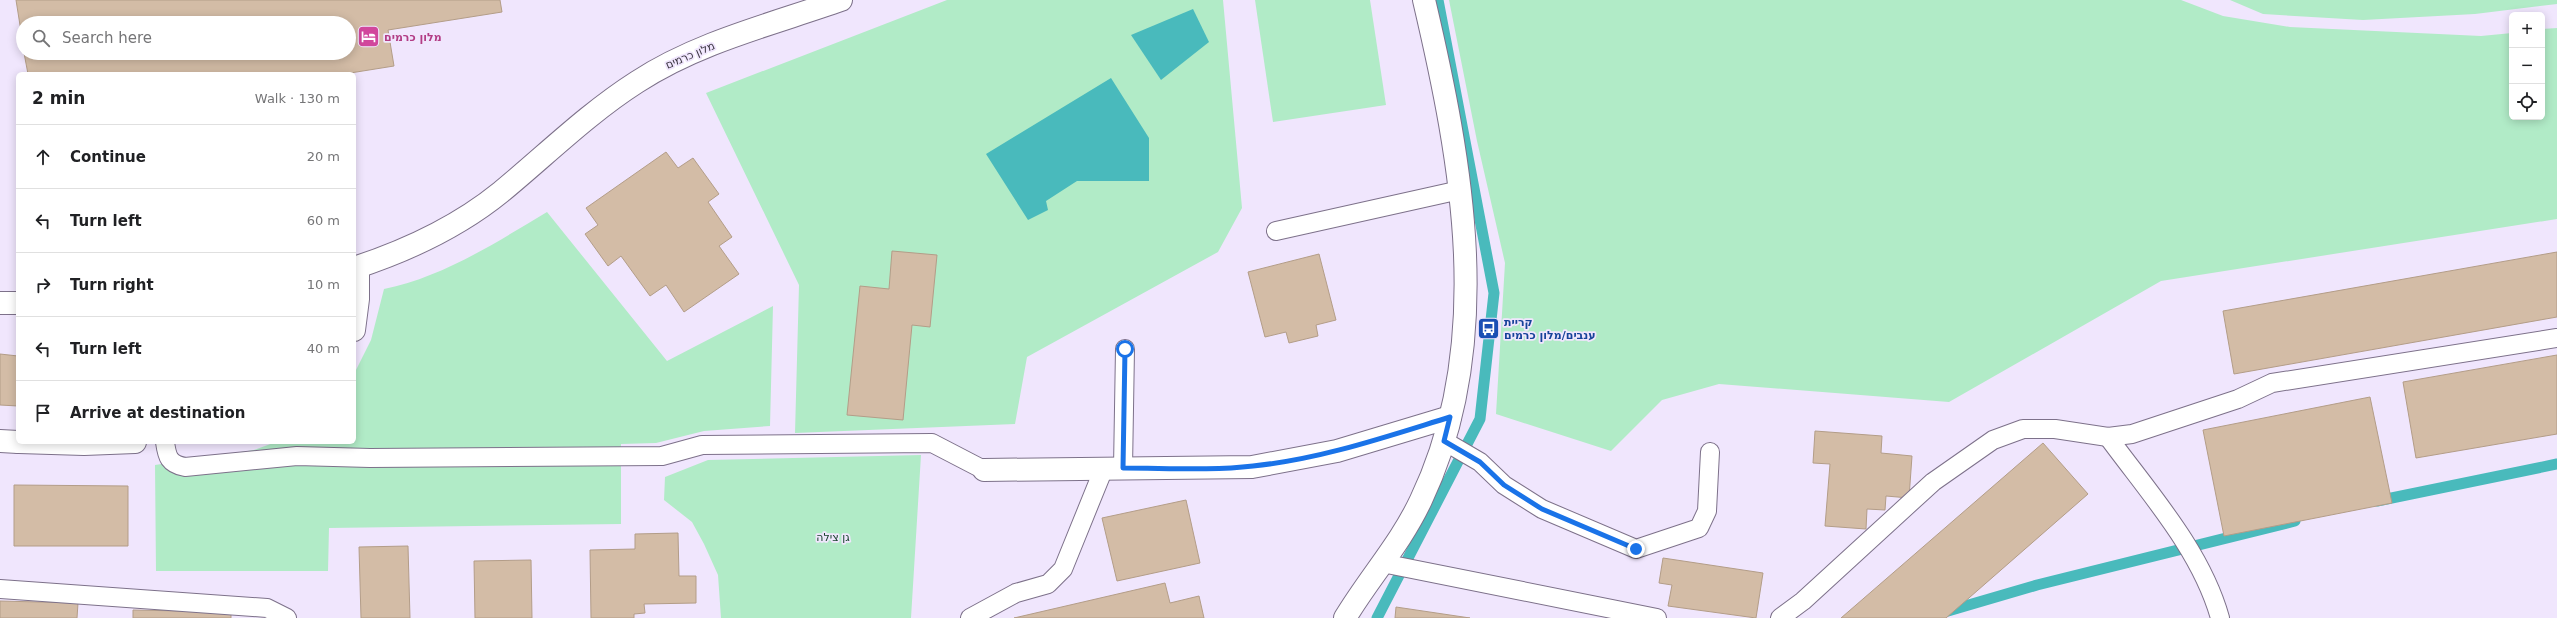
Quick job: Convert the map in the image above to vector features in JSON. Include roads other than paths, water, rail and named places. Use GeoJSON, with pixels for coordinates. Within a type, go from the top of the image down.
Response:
{"type":"FeatureCollection","features":[{"type":"Feature","properties":{"kind":"street","name":"מלון כרמים"},"geometry":{"type":"LineString","coordinates":[[356,268],[406,249],[470,214],[500,193],[601,107],[657,70],[700,50],[841,0]]}},
{"type":"Feature","properties":{"kind":"street"},"geometry":{"type":"LineString","coordinates":[[1345,618],[1382,563],[1421,500],[1444,441],[1459,375],[1465,310],[1465,244],[1460,190],[1445,100],[1424,0]]}},
{"type":"Feature","properties":{"kind":"street"},"geometry":{"type":"LineString","coordinates":[[356,268],[358,300],[356,315]]}},
{"type":"Feature","properties":{"kind":"street"},"geometry":{"type":"LineString","coordinates":[[0,303],[16,303]]}},
{"type":"Feature","properties":{"kind":"street"},"geometry":{"type":"LineString","coordinates":[[984,470],[1252,466],[1291,461],[1337,451],[1450,417]]}},
{"type":"Feature","properties":{"kind":"street"},"geometry":{"type":"LineString","coordinates":[[0,441],[16,442]]}},
{"type":"Feature","properties":{"kind":"lane"},"geometry":{"type":"LineString","coordinates":[[1276,231],[1460,190]]}},
{"type":"Feature","properties":{"kind":"lane"},"geometry":{"type":"LineString","coordinates":[[1780,618],[1803,602],[1933,482],[1993,440],[2023,430],[2055,430],[2108,437],[2140,432],[2238,399],[2272,383],[2557,338]]}},
{"type":"Feature","properties":{"kind":"lane"},"geometry":{"type":"LineString","coordinates":[[970,618],[1016,593],[1048,584],[1063,569],[1113,468],[1125,349]]}},
{"type":"Feature","properties":{"kind":"lane"},"geometry":{"type":"LineString","coordinates":[[2108,437],[2189,549],[2214,596],[2220,618]]}},
{"type":"Feature","properties":{"kind":"lane"},"geometry":{"type":"LineString","coordinates":[[1444,441],[1480,462],[1504,485],[1542,509],[1636,549],[1699,528],[1707,511],[1710,452]]}},
{"type":"Feature","properties":{"kind":"lane"},"geometry":{"type":"LineString","coordinates":[[165,444],[168,458],[175,465],[185,466],[297,456],[370,458],[662,456],[702,445],[932,443],[984,470]]}},
{"type":"Feature","properties":{"kind":"lane"},"geometry":{"type":"LineString","coordinates":[[1382,563],[1657,618]]}},
{"type":"Feature","properties":{"kind":"lane"},"geometry":{"type":"LineString","coordinates":[[0,590],[267,608],[287,618]]}},
{"type":"Feature","properties":{"kind":"waterway"},"geometry":{"type":"LineString","coordinates":[[1377,618],[1480,419],[1494,293],[1438,0]]}},
{"type":"Feature","properties":{"kind":"waterway"},"geometry":{"type":"LineString","coordinates":[[2377,501],[2557,464]]}},
{"type":"Feature","properties":{"kind":"waterway"},"geometry":{"type":"LineString","coordinates":[[1924,618],[2037,585],[2295,521]]}},
{"type":"Feature","properties":{"kind":"place","name":"מלון כרמים"},"geometry":{"type":"Point","coordinates":[369,37]}},
{"type":"Feature","properties":{"kind":"place","name":"קריית ענבים/מלון כרמים"},"geometry":{"type":"Point","coordinates":[1488,328]}},
{"type":"Feature","properties":{"kind":"park label","name":"גן צילה"},"geometry":{"type":"Point","coordinates":[833,537]}}]}
